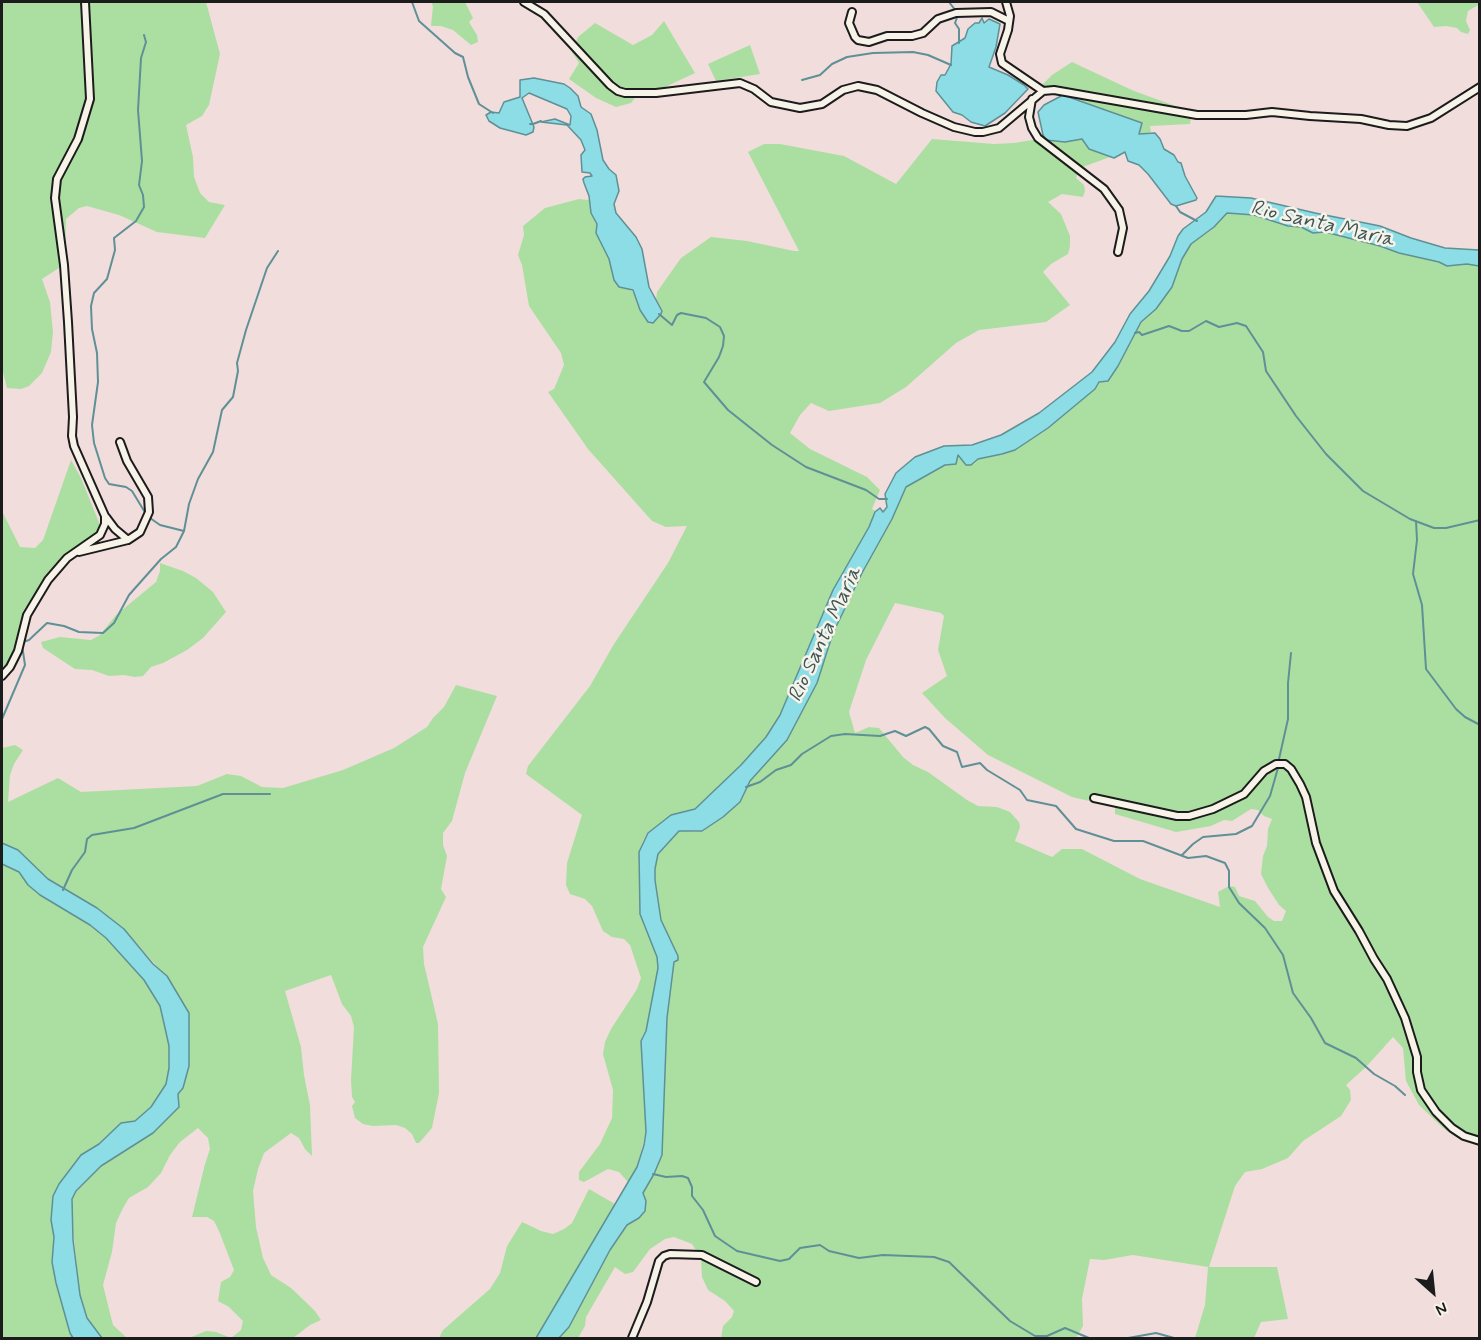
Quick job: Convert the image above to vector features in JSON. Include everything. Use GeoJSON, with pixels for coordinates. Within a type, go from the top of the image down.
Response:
{"type":"FeatureCollection","features":[{"type":"Feature","properties":{"kind":"street"},"geometry":{"type":"LineString","coordinates":[[85,2],[90,99],[78,139],[57,179],[55,207],[68,322],[72,436],[74,446],[105,516],[128,540]]}},
{"type":"Feature","properties":{"kind":"street"},"geometry":{"type":"LineString","coordinates":[[524,2],[544,14],[618,91],[656,93],[740,82],[771,102],[800,108],[822,104],[843,90],[858,86],[877,90],[933,118],[975,132],[999,128],[1042,91],[1054,90],[1197,114],[1246,115],[1272,112],[1360,119],[1407,126],[1431,118],[1479,87]]}},
{"type":"Feature","properties":{"kind":"street"},"geometry":{"type":"LineString","coordinates":[[1006,2],[1009,21],[1000,54],[1002,63],[1042,91]]}},
{"type":"Feature","properties":{"kind":"street"},"geometry":{"type":"LineString","coordinates":[[852,12],[849,23],[855,37],[868,42],[887,36],[912,36],[923,33],[938,19],[956,13],[991,12],[1009,21]]}},
{"type":"Feature","properties":{"kind":"street"},"geometry":{"type":"LineString","coordinates":[[1032,98],[1029,117],[1038,138],[1104,189],[1119,210],[1123,228],[1118,252]]}},
{"type":"Feature","properties":{"kind":"street"},"geometry":{"type":"LineString","coordinates":[[77,552],[128,540],[140,532],[146,523],[150,503],[127,461],[120,442]]}},
{"type":"Feature","properties":{"kind":"street"},"geometry":{"type":"LineString","coordinates":[[2,676],[10,667],[18,651],[27,615],[42,589],[60,565],[100,535],[105,524],[105,516]]}},
{"type":"Feature","properties":{"kind":"street"},"geometry":{"type":"LineString","coordinates":[[1094,798],[1177,816],[1189,816],[1213,809],[1244,794],[1264,771],[1276,764],[1285,765],[1291,769],[1306,797],[1316,843],[1334,891],[1388,979],[1405,1018],[1414,1047],[1421,1090],[1436,1112],[1452,1128],[1464,1136],[1479,1141]]}},
{"type":"Feature","properties":{"kind":"street"},"geometry":{"type":"LineString","coordinates":[[632,1338],[647,1302],[659,1262],[664,1256],[670,1254],[702,1256],[756,1282]]}},
{"type":"Feature","properties":{"kind":"green space"},"geometry":{"type":"Polygon","coordinates":[[[2,2],[206,2],[220,54],[209,105],[202,116],[186,125],[193,157],[194,177],[200,193],[209,202],[225,205],[205,238],[157,232],[119,215],[87,206],[79,208],[66,219],[65,258],[62,266],[42,279],[50,302],[53,332],[51,352],[42,373],[29,386],[21,389],[7,388],[2,368],[2,2]]]}},
{"type":"Feature","properties":{"kind":"green space"},"geometry":{"type":"Polygon","coordinates":[[[431,2],[465,2],[473,18],[469,22],[477,35],[478,42],[471,45],[453,30],[431,26],[433,6],[431,2]]]}},
{"type":"Feature","properties":{"kind":"green space"},"geometry":{"type":"Polygon","coordinates":[[[1417,2],[1479,2],[1480,4],[1468,11],[1466,21],[1470,30],[1468,34],[1457,28],[1434,27],[1417,2]]]}},
{"type":"Feature","properties":{"kind":"green space"},"geometry":{"type":"Polygon","coordinates":[[[664,21],[695,73],[663,88],[641,90],[631,103],[616,107],[596,98],[569,79],[579,63],[572,52],[578,37],[595,23],[633,45],[652,35],[664,21]]]}},
{"type":"Feature","properties":{"kind":"green space"},"geometry":{"type":"Polygon","coordinates":[[[750,45],[760,74],[716,81],[708,64],[750,45]]]}},
{"type":"Feature","properties":{"kind":"green space"},"geometry":{"type":"Polygon","coordinates":[[[1072,62],[1134,91],[1192,112],[1190,124],[1150,126],[1151,132],[1140,135],[1138,133],[1142,123],[1068,96],[1040,92],[1041,86],[1052,75],[1072,62]]]}},
{"type":"Feature","properties":{"kind":"green space"},"geometry":{"type":"Polygon","coordinates":[[[1045,138],[1059,142],[1082,139],[1089,149],[1110,157],[1080,168],[1076,178],[1084,185],[1083,197],[1062,194],[1048,202],[1061,214],[1070,236],[1070,246],[1068,254],[1051,264],[1043,272],[1070,305],[1046,322],[979,330],[956,343],[906,387],[880,403],[829,411],[811,403],[800,415],[790,433],[810,449],[867,477],[880,490],[872,509],[876,511],[833,590],[780,715],[766,737],[741,765],[695,809],[648,832],[643,841],[639,852],[640,914],[657,957],[658,968],[646,1031],[642,1037],[646,1132],[637,1167],[628,1182],[619,1172],[608,1169],[584,1182],[579,1180],[579,1172],[600,1144],[612,1118],[613,1090],[603,1054],[605,1042],[637,989],[641,978],[630,945],[624,939],[612,937],[603,931],[592,906],[585,899],[570,894],[566,885],[567,863],[582,815],[526,774],[528,766],[590,686],[614,644],[668,563],[687,526],[666,527],[652,521],[588,449],[548,392],[554,389],[564,365],[561,353],[529,306],[522,265],[518,255],[524,235],[523,226],[545,208],[579,199],[589,200],[591,213],[597,224],[596,230],[609,259],[614,280],[635,293],[637,304],[648,322],[662,313],[656,300],[657,292],[681,258],[711,237],[799,251],[748,152],[764,144],[780,144],[844,156],[896,184],[932,139],[994,144],[1045,138]]]}},
{"type":"Feature","properties":{"kind":"green space"},"geometry":{"type":"Polygon","coordinates":[[[1227,213],[1254,215],[1315,233],[1325,232],[1380,246],[1447,266],[1467,264],[1479,266],[1479,1146],[1456,1137],[1419,1105],[1406,1081],[1403,1048],[1393,1037],[1346,1085],[1350,1090],[1351,1100],[1341,1116],[1303,1141],[1288,1158],[1262,1169],[1245,1172],[1235,1186],[1209,1267],[1277,1267],[1288,1319],[1261,1322],[1254,1338],[1195,1338],[1205,1305],[1208,1267],[1133,1255],[1104,1260],[1090,1259],[1082,1299],[1083,1326],[1076,1338],[721,1338],[723,1326],[732,1317],[734,1311],[725,1301],[708,1290],[702,1277],[701,1258],[692,1244],[674,1237],[665,1239],[650,1249],[633,1272],[625,1274],[615,1267],[586,1317],[585,1326],[578,1338],[559,1338],[570,1324],[610,1250],[627,1225],[639,1218],[645,1211],[646,1201],[643,1193],[662,1155],[667,1018],[674,962],[678,956],[661,920],[655,880],[658,854],[679,831],[683,829],[692,832],[702,831],[740,802],[750,781],[787,740],[817,683],[833,633],[906,487],[945,465],[956,464],[958,455],[974,464],[978,459],[1015,450],[1048,428],[1095,389],[1100,382],[1106,382],[1118,366],[1141,322],[1156,309],[1172,287],[1182,259],[1191,244],[1211,230],[1227,213]],[[895,603],[866,660],[849,712],[855,733],[869,727],[879,728],[903,757],[967,800],[978,806],[997,807],[1010,812],[1019,822],[1020,827],[1015,841],[1052,857],[1062,849],[1082,849],[1140,879],[1220,907],[1218,892],[1229,886],[1235,887],[1239,896],[1255,901],[1268,917],[1274,921],[1282,921],[1286,911],[1279,905],[1261,874],[1268,829],[1272,819],[1264,816],[1258,810],[1251,809],[1232,821],[1224,820],[1211,826],[1176,832],[1115,814],[1115,807],[1072,797],[988,755],[945,718],[922,693],[947,676],[938,650],[944,616],[941,613],[895,603]]]}},
{"type":"Feature","properties":{"kind":"green space"},"geometry":{"type":"Polygon","coordinates":[[[71,460],[81,478],[100,525],[100,531],[97,536],[53,568],[23,611],[14,653],[2,672],[2,511],[20,547],[35,548],[43,540],[71,460]]]}},
{"type":"Feature","properties":{"kind":"green space"},"geometry":{"type":"Polygon","coordinates":[[[160,563],[196,578],[213,592],[226,612],[203,638],[187,650],[151,667],[143,676],[135,677],[109,676],[92,670],[75,669],[43,648],[41,642],[60,637],[91,640],[100,635],[116,615],[156,582],[160,563]]]}},
{"type":"Feature","properties":{"kind":"green space"},"geometry":{"type":"Polygon","coordinates":[[[456,685],[497,696],[465,773],[452,821],[443,833],[443,845],[447,856],[441,889],[446,897],[423,947],[424,964],[438,1024],[439,1093],[432,1128],[419,1143],[416,1143],[412,1134],[405,1128],[396,1125],[363,1124],[355,1118],[351,1080],[354,1027],[331,975],[285,991],[301,1047],[310,1105],[312,1156],[299,1138],[291,1133],[264,1153],[253,1191],[256,1227],[263,1258],[271,1275],[291,1288],[321,1320],[293,1338],[231,1338],[241,1330],[243,1321],[229,1307],[218,1301],[221,1282],[230,1277],[234,1270],[214,1221],[207,1217],[192,1217],[210,1149],[208,1138],[198,1128],[180,1142],[161,1173],[148,1187],[129,1198],[116,1223],[112,1252],[103,1285],[113,1325],[127,1338],[102,1338],[89,1323],[80,1295],[71,1212],[73,1195],[101,1166],[153,1133],[179,1107],[178,1094],[183,1088],[189,1066],[189,1013],[168,979],[124,929],[97,908],[48,879],[18,850],[2,843],[2,748],[15,745],[23,750],[10,775],[8,802],[58,778],[81,792],[197,786],[227,774],[241,776],[262,787],[283,788],[343,770],[394,748],[427,727],[444,707],[456,685]]]}},
{"type":"Feature","properties":{"kind":"green space"},"geometry":{"type":"Polygon","coordinates":[[[2,864],[19,872],[28,885],[40,895],[90,925],[106,938],[144,980],[160,1006],[169,1046],[166,1084],[151,1107],[135,1121],[121,1123],[99,1144],[81,1155],[59,1184],[53,1196],[52,1262],[73,1338],[2,1338],[2,864]]]}},
{"type":"Feature","properties":{"kind":"green space"},"geometry":{"type":"Polygon","coordinates":[[[589,1189],[615,1204],[536,1338],[439,1338],[443,1330],[490,1289],[500,1273],[507,1246],[522,1222],[553,1234],[564,1229],[572,1223],[589,1189]]]}},
{"type":"Feature","properties":{"kind":"green space"},"geometry":{"type":"Polygon","coordinates":[[[206,1331],[231,1338],[189,1338],[206,1331]]]}},
{"type":"Feature","properties":{"kind":"water"},"geometry":{"type":"Polygon","coordinates":[[[982,18],[984,23],[989,19],[1000,24],[996,47],[989,67],[1008,75],[1028,89],[1005,113],[985,126],[971,122],[953,112],[936,91],[937,82],[941,75],[945,75],[951,64],[952,46],[965,38],[968,29],[975,23],[979,23],[982,18]]]}},
{"type":"Feature","properties":{"kind":"water"},"geometry":{"type":"Polygon","coordinates":[[[534,78],[564,84],[578,96],[581,107],[591,114],[603,160],[616,175],[619,191],[614,204],[616,213],[636,237],[642,249],[649,287],[662,311],[653,323],[648,322],[640,310],[633,290],[619,287],[614,280],[609,259],[596,233],[597,224],[591,213],[589,196],[583,179],[592,176],[590,173],[582,172],[581,155],[585,150],[581,140],[567,125],[541,122],[555,119],[570,125],[571,116],[567,109],[529,93],[522,98],[534,127],[533,132],[526,135],[500,128],[489,121],[486,115],[491,112],[499,113],[504,102],[520,97],[520,80],[534,78]]]}},
{"type":"Feature","properties":{"kind":"water"},"geometry":{"type":"Polygon","coordinates":[[[1063,95],[1142,123],[1139,134],[1155,133],[1164,149],[1181,163],[1196,200],[1176,206],[1171,204],[1139,165],[1128,161],[1125,152],[1114,158],[1089,149],[1082,139],[1065,142],[1046,140],[1038,112],[1044,105],[1063,95]]]}},
{"type":"Feature","properties":{"kind":"water","name":"Rio Santa Maria"},"geometry":{"type":"Polygon","coordinates":[[[1216,196],[1251,198],[1380,226],[1445,248],[1479,250],[1479,266],[1467,264],[1447,266],[1325,232],[1313,233],[1301,227],[1288,226],[1254,215],[1227,213],[1214,227],[1191,244],[1182,259],[1172,287],[1156,309],[1141,322],[1108,381],[1099,382],[1095,389],[1048,428],[1015,450],[978,459],[971,465],[966,465],[958,455],[956,464],[945,465],[906,487],[833,633],[817,683],[787,740],[750,781],[740,802],[702,831],[679,831],[658,854],[655,880],[661,920],[678,956],[678,960],[674,962],[667,1018],[662,1155],[643,1193],[646,1201],[645,1211],[639,1218],[627,1225],[610,1250],[569,1327],[559,1338],[536,1338],[637,1167],[644,1145],[646,1132],[641,1041],[646,1031],[658,968],[657,957],[640,914],[639,852],[648,833],[671,815],[695,809],[741,765],[766,737],[780,715],[833,590],[869,527],[875,512],[880,508],[883,512],[887,507],[885,494],[896,473],[915,457],[944,446],[972,445],[1001,435],[1039,413],[1092,372],[1115,342],[1130,314],[1149,291],[1170,256],[1178,236],[1183,229],[1206,212],[1216,196]]]}},
{"type":"Feature","properties":{"kind":"water"},"geometry":{"type":"Polygon","coordinates":[[[2,843],[18,850],[48,879],[97,908],[124,929],[153,964],[167,976],[189,1013],[189,1066],[183,1088],[178,1094],[179,1107],[153,1133],[101,1166],[76,1191],[72,1199],[73,1240],[80,1295],[87,1318],[102,1338],[73,1338],[70,1333],[52,1262],[53,1196],[59,1184],[81,1155],[99,1144],[121,1123],[135,1121],[151,1107],[166,1084],[169,1046],[160,1006],[144,980],[106,938],[90,925],[40,895],[28,885],[19,872],[2,864],[2,843]]]}},
{"type":"Feature","properties":{"kind":"waterway"},"geometry":{"type":"LineString","coordinates":[[412,2],[419,21],[455,53],[463,57],[479,104],[493,113]]}},
{"type":"Feature","properties":{"kind":"waterway"},"geometry":{"type":"LineString","coordinates":[[949,2],[956,11]]}},
{"type":"Feature","properties":{"kind":"waterway"},"geometry":{"type":"LineString","coordinates":[[958,15],[955,23],[959,29],[959,43]]}},
{"type":"Feature","properties":{"kind":"waterway"},"geometry":{"type":"LineString","coordinates":[[144,35],[146,42],[141,58],[138,110],[142,161],[139,185],[144,207],[136,221],[114,238],[115,250],[107,279],[94,293],[91,306],[98,382],[92,425],[94,443],[109,484],[126,487],[132,491],[146,514]]}},
{"type":"Feature","properties":{"kind":"waterway"},"geometry":{"type":"LineString","coordinates":[[802,80],[820,75],[832,64],[847,57],[873,53],[913,52],[928,55],[951,65]]}},
{"type":"Feature","properties":{"kind":"waterway"},"geometry":{"type":"LineString","coordinates":[[530,124],[541,121]]}},
{"type":"Feature","properties":{"kind":"waterway"},"geometry":{"type":"LineString","coordinates":[[1176,206],[1180,212],[1197,221]]}},
{"type":"Feature","properties":{"kind":"waterway"},"geometry":{"type":"LineString","coordinates":[[23,642],[29,640],[47,623],[79,632],[103,633],[114,623],[129,595],[161,559],[176,547],[184,531],[189,504],[198,479],[213,452],[222,410],[233,397],[238,371],[237,363],[246,330],[267,268],[278,251]]}},
{"type":"Feature","properties":{"kind":"waterway"},"geometry":{"type":"LineString","coordinates":[[659,314],[672,325],[677,315],[681,313],[706,318],[720,327],[724,336],[723,346],[704,382],[728,410],[772,445],[806,467],[866,490],[879,499],[887,499]]}},
{"type":"Feature","properties":{"kind":"waterway"},"geometry":{"type":"LineString","coordinates":[[1135,333],[1139,332],[1142,335],[1169,326],[1189,331],[1206,321],[1219,327],[1237,323],[1246,326],[1263,352],[1266,371],[1296,416],[1326,454],[1363,491],[1410,519],[1434,528],[1446,528],[1480,520]]}},
{"type":"Feature","properties":{"kind":"waterway"},"geometry":{"type":"LineString","coordinates":[[150,518],[160,525],[184,531]]}},
{"type":"Feature","properties":{"kind":"waterway"},"geometry":{"type":"LineString","coordinates":[[1416,521],[1417,540],[1413,574],[1422,605],[1426,669],[1456,709],[1480,725]]}},
{"type":"Feature","properties":{"kind":"waterway"},"geometry":{"type":"LineString","coordinates":[[2,719],[25,665],[22,645]]}},
{"type":"Feature","properties":{"kind":"waterway"},"geometry":{"type":"LineString","coordinates":[[1279,759],[1288,719],[1291,653]]}},
{"type":"Feature","properties":{"kind":"waterway"},"geometry":{"type":"LineString","coordinates":[[746,787],[760,782],[776,770],[791,765],[802,754],[831,736],[845,734],[880,736],[895,731],[906,736],[925,727],[943,746],[957,752],[962,767],[980,763],[987,770],[1020,790],[1027,800],[1056,806],[1076,829],[1114,841],[1143,841],[1188,858],[1206,856],[1225,863],[1229,871],[1229,887],[1239,903],[1265,928],[1283,955],[1293,993],[1325,1043],[1356,1058],[1374,1074],[1395,1086],[1405,1095]]}},
{"type":"Feature","properties":{"kind":"waterway"},"geometry":{"type":"LineString","coordinates":[[1182,855],[1203,837],[1236,834],[1252,826],[1270,796],[1278,768]]}},
{"type":"Feature","properties":{"kind":"waterway"},"geometry":{"type":"LineString","coordinates":[[63,890],[72,870],[85,852],[87,839],[92,835],[134,828],[223,794],[270,794]]}},
{"type":"Feature","properties":{"kind":"waterway"},"geometry":{"type":"LineString","coordinates":[[653,1174],[688,1178],[692,1187],[692,1196],[703,1210],[715,1236],[737,1251],[780,1261],[789,1259],[800,1248],[820,1245],[829,1251],[859,1258],[883,1255],[934,1257],[949,1262],[1010,1321],[1035,1336],[1047,1336],[1065,1328],[1089,1338]]}},
{"type":"Feature","properties":{"kind":"waterway"},"geometry":{"type":"LineString","coordinates":[[1128,1338],[1156,1333],[1174,1338]]}}]}
